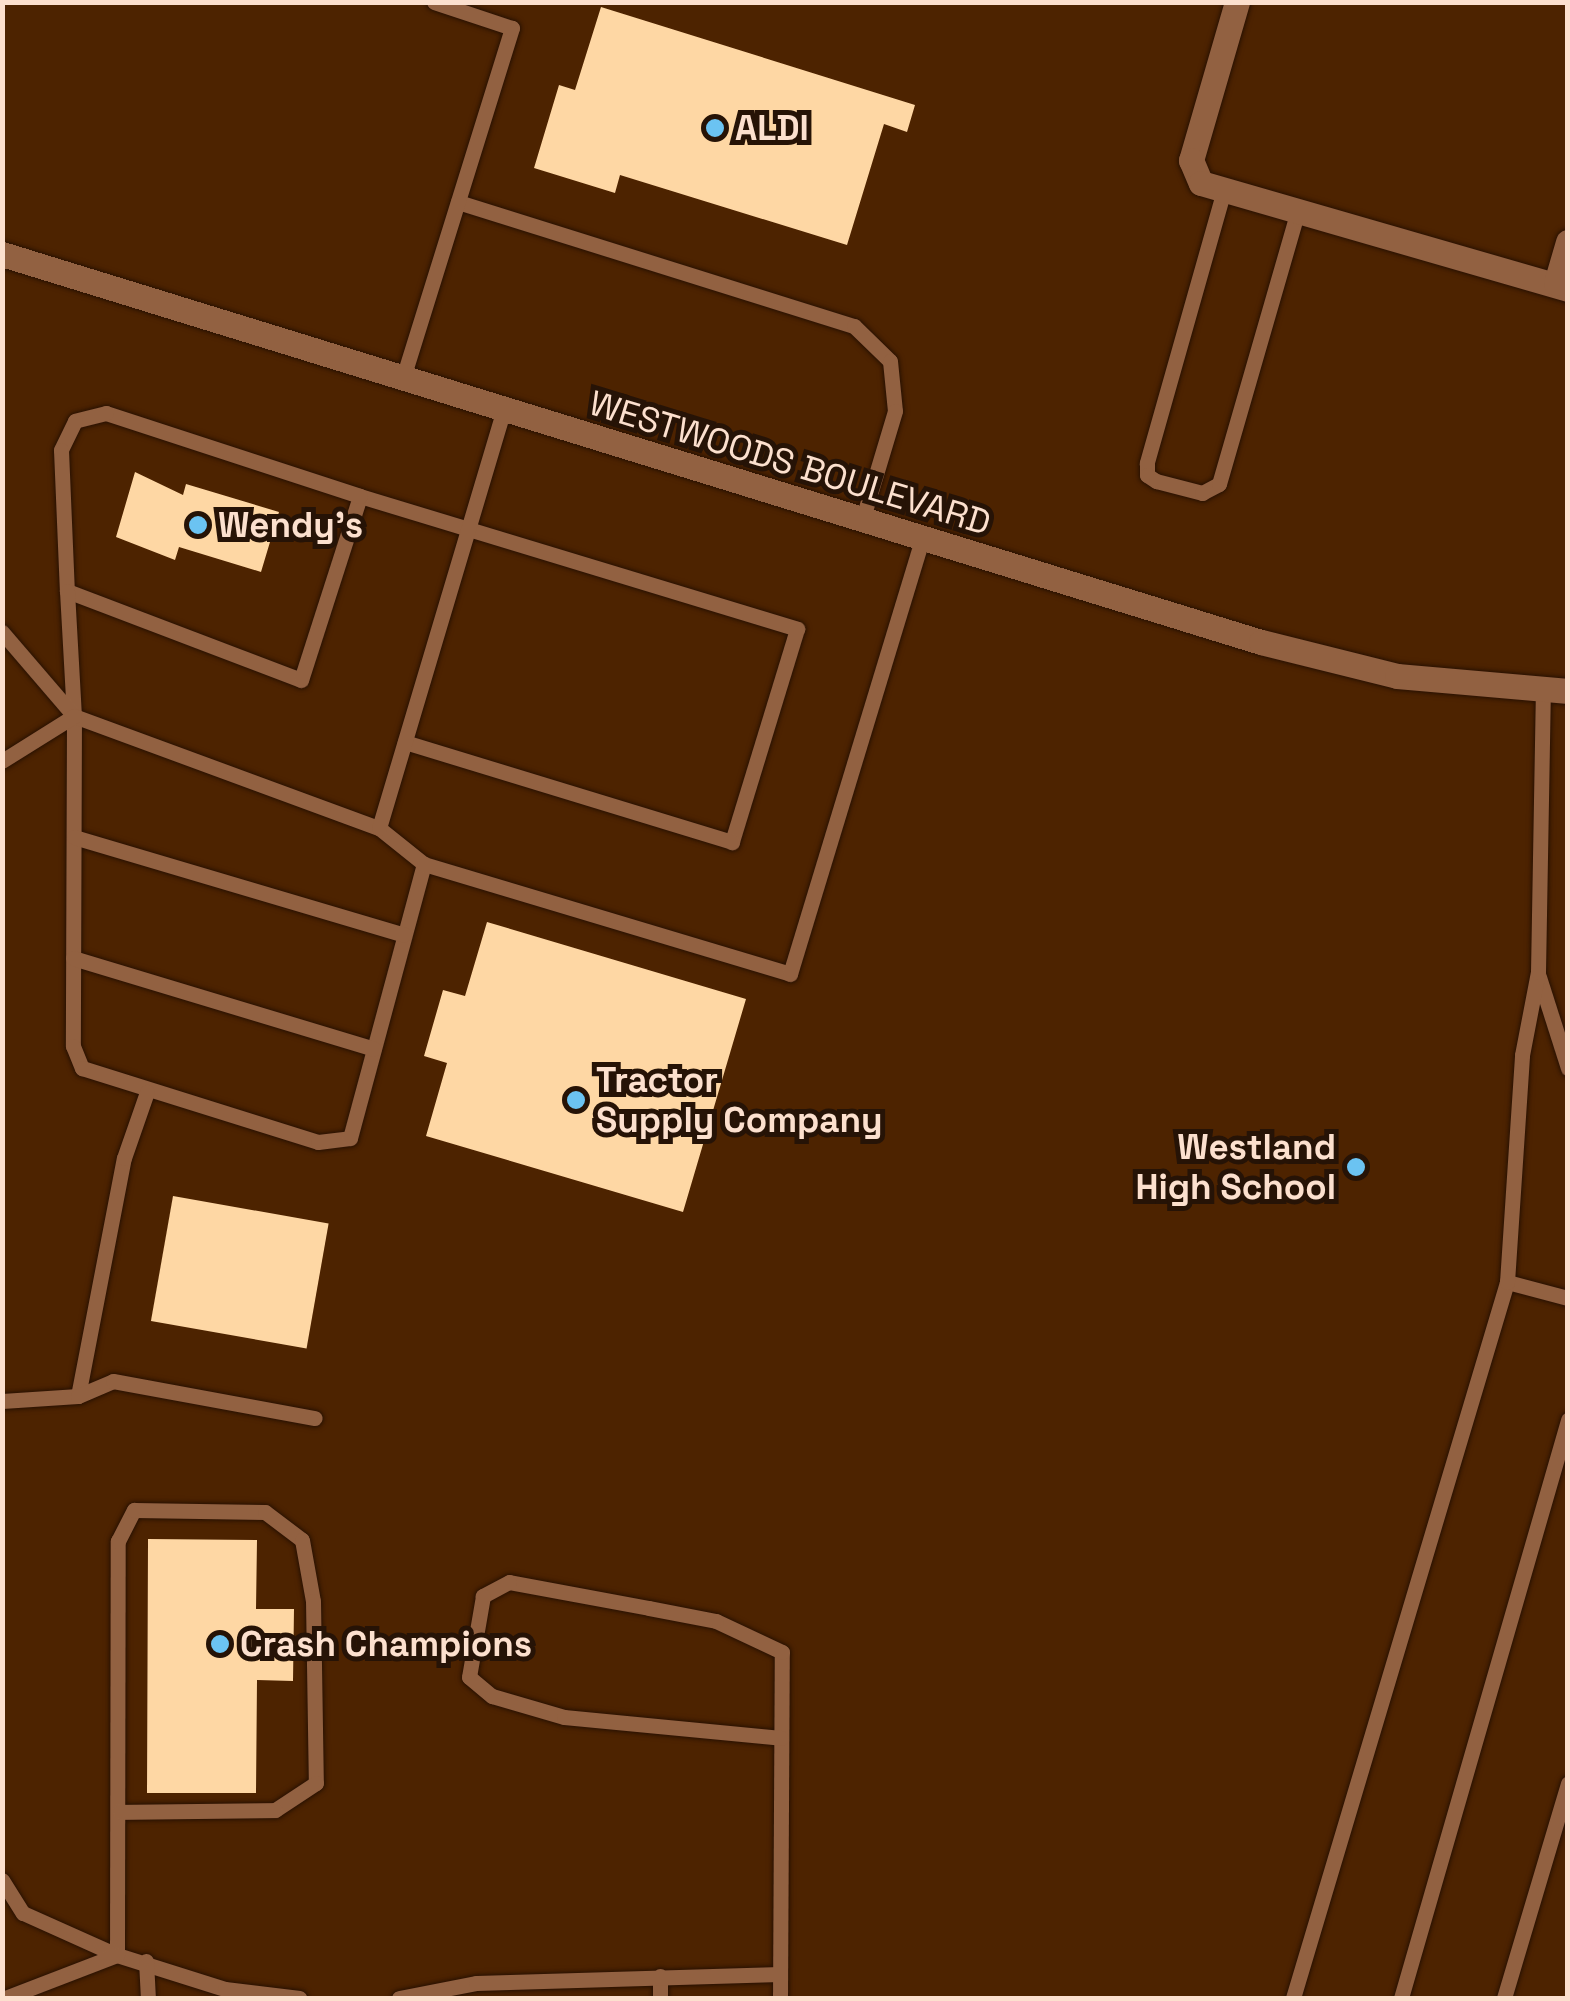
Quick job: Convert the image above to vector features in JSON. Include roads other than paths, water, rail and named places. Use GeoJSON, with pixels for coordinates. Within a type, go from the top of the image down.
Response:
{"type":"FeatureCollection","features":[{"type":"Feature","properties":{"kind":"street"},"geometry":{"type":"LineString","coordinates":[[1237,2],[1191,160],[1201,183],[1562,286],[1568,242]]}},
{"type":"Feature","properties":{"kind":"street","name":"WESTWOODS BOULEVARD"},"geometry":{"type":"LineString","coordinates":[[2,254],[402,382],[1260,642],[1397,676],[1555,691]]}},
{"type":"Feature","properties":{"kind":"lane"},"geometry":{"type":"LineString","coordinates":[[402,382],[512,28],[434,2]]}},
{"type":"Feature","properties":{"kind":"lane"},"geometry":{"type":"LineString","coordinates":[[1224,190],[1147,463],[1147,475],[1156,481],[1202,494],[1220,484],[1298,211]]}},
{"type":"Feature","properties":{"kind":"lane"},"geometry":{"type":"LineString","coordinates":[[458,202],[854,326],[890,361],[895,411],[862,520]]}},
{"type":"Feature","properties":{"kind":"lane"},"geometry":{"type":"LineString","coordinates":[[379,828],[503,412]]}},
{"type":"Feature","properties":{"kind":"lane"},"geometry":{"type":"LineString","coordinates":[[404,742],[732,842],[797,629],[468,530],[106,413],[76,421],[61,450],[74,716],[73,1046],[82,1068],[147,1092],[340,1144],[350,1138],[424,864]]}},
{"type":"Feature","properties":{"kind":"lane"},"geometry":{"type":"LineString","coordinates":[[66,591],[301,680],[360,496]]}},
{"type":"Feature","properties":{"kind":"lane"},"geometry":{"type":"LineString","coordinates":[[2,632],[74,716],[379,828],[424,864],[790,974],[922,539]]}},
{"type":"Feature","properties":{"kind":"lane"},"geometry":{"type":"LineString","coordinates":[[1293,1998],[1507,1282],[1522,1055],[1538,972],[1555,691]]}},
{"type":"Feature","properties":{"kind":"lane"},"geometry":{"type":"LineString","coordinates":[[2,761],[74,716]]}},
{"type":"Feature","properties":{"kind":"lane"},"geometry":{"type":"LineString","coordinates":[[74,837],[404,934]]}},
{"type":"Feature","properties":{"kind":"lane"},"geometry":{"type":"LineString","coordinates":[[73,958],[374,1049]]}},
{"type":"Feature","properties":{"kind":"lane"},"geometry":{"type":"LineString","coordinates":[[1538,972],[1568,1068]]}},
{"type":"Feature","properties":{"kind":"lane"},"geometry":{"type":"LineString","coordinates":[[78,1396],[124,1158],[147,1092]]}},
{"type":"Feature","properties":{"kind":"lane"},"geometry":{"type":"LineString","coordinates":[[1507,1282],[1568,1298]]}},
{"type":"Feature","properties":{"kind":"lane"},"geometry":{"type":"LineString","coordinates":[[2,1401],[78,1396],[113,1381],[315,1418]]}},
{"type":"Feature","properties":{"kind":"lane"},"geometry":{"type":"LineString","coordinates":[[1402,1998],[1568,1420]]}},
{"type":"Feature","properties":{"kind":"lane"},"geometry":{"type":"LineString","coordinates":[[117,1955],[118,1541],[134,1510],[266,1512],[302,1540],[313,1600],[316,1783],[274,1810],[120,1812]]}},
{"type":"Feature","properties":{"kind":"lane"},"geometry":{"type":"LineString","coordinates":[[780,1998],[782,1652],[733,1628],[509,1582],[484,1596],[470,1677],[492,1696],[564,1717],[781,1738]]}},
{"type":"Feature","properties":{"kind":"lane"},"geometry":{"type":"LineString","coordinates":[[1504,1998],[1568,1784]]}},
{"type":"Feature","properties":{"kind":"lane"},"geometry":{"type":"LineString","coordinates":[[2,1880],[23,1913],[117,1955],[225,1989],[299,1998]]}},
{"type":"Feature","properties":{"kind":"lane"},"geometry":{"type":"LineString","coordinates":[[5,1998],[117,1955]]}},
{"type":"Feature","properties":{"kind":"lane"},"geometry":{"type":"LineString","coordinates":[[146,1961],[148,1998]]}},
{"type":"Feature","properties":{"kind":"lane"},"geometry":{"type":"LineString","coordinates":[[399,1998],[424,1998],[476,1983],[780,1974]]}},
{"type":"Feature","properties":{"kind":"lane"},"geometry":{"type":"LineString","coordinates":[[660,1976],[660,1998]]}},
{"type":"Feature","properties":{"kind":"place","name":"ALDI"},"geometry":{"type":"Point","coordinates":[715,128]}},
{"type":"Feature","properties":{"kind":"place","name":"Wendy's"},"geometry":{"type":"Point","coordinates":[198,525]}},
{"type":"Feature","properties":{"kind":"place","name":"Tractor Supply Company"},"geometry":{"type":"Point","coordinates":[576,1100]}},
{"type":"Feature","properties":{"kind":"place","name":"Westland High School"},"geometry":{"type":"Point","coordinates":[1356,1167]}},
{"type":"Feature","properties":{"kind":"place","name":"Crash Champions"},"geometry":{"type":"Point","coordinates":[220,1644]}}]}
